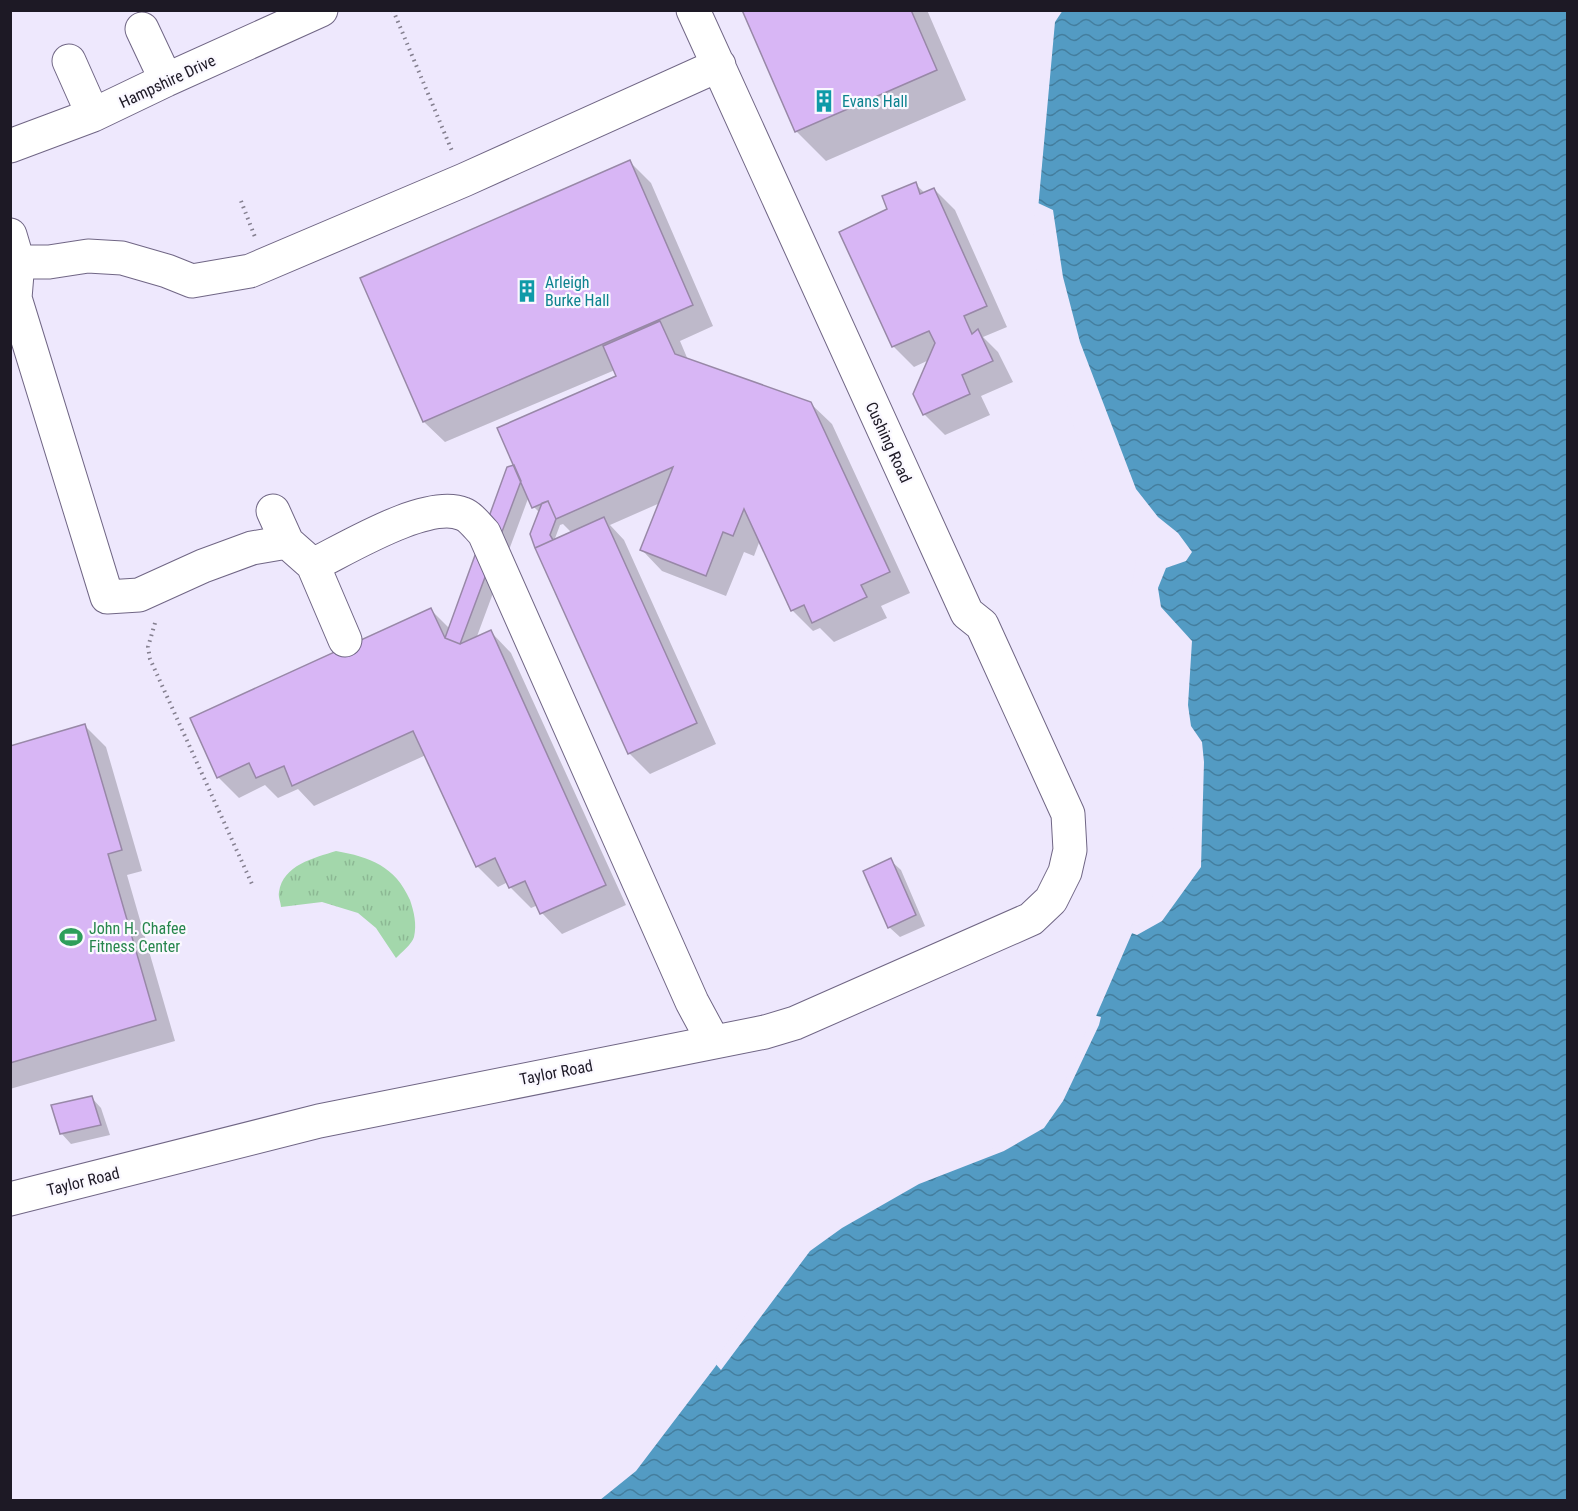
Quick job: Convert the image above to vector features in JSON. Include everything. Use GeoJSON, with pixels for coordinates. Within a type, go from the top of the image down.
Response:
{"type":"FeatureCollection","features":[{"type":"Feature","properties":{"kind":"street","name":"Hampshire Drive"},"geometry":{"type":"LineString","coordinates":[[10,146],[93,115],[321,10]]}},
{"type":"Feature","properties":{"kind":"street","name":"Cushing Road"},"geometry":{"type":"LineString","coordinates":[[693,10],[968,612],[982,625],[1068,813],[1070,850],[1065,872]]}},
{"type":"Feature","properties":{"kind":"street"},"geometry":{"type":"LineString","coordinates":[[142,29],[166,80]]}},
{"type":"Feature","properties":{"kind":"street"},"geometry":{"type":"LineString","coordinates":[[69,61],[93,115]]}},
{"type":"Feature","properties":{"kind":"street"},"geometry":{"type":"LineString","coordinates":[[287,542],[252,548],[213,562],[139,595],[107,597],[15,298],[14,248],[49,262],[88,256],[122,258],[192,281],[250,271],[475,175],[719,65]]}},
{"type":"Feature","properties":{"kind":"street"},"geometry":{"type":"LineString","coordinates":[[273,511],[287,542],[312,565],[345,640]]}},
{"type":"Feature","properties":{"kind":"street"},"geometry":{"type":"LineString","coordinates":[[312,565],[398,523],[440,511],[464,514],[484,533],[692,1002],[713,1041]]}},
{"type":"Feature","properties":{"kind":"street","name":"Taylor Road"},"geometry":{"type":"LineString","coordinates":[[10,1199],[319,1121],[765,1032],[795,1023],[1031,919],[1051,900],[1065,872]]}},
{"type":"Feature","properties":{"kind":"path"},"geometry":{"type":"LineString","coordinates":[[393,10],[452,150]]}},
{"type":"Feature","properties":{"kind":"path"},"geometry":{"type":"LineString","coordinates":[[241,201],[255,235]]}},
{"type":"Feature","properties":{"kind":"path"},"geometry":{"type":"LineString","coordinates":[[156,622],[148,647],[150,659],[252,884]]}},
{"type":"Feature","properties":{"kind":"green space"},"geometry":{"type":"Polygon","coordinates":[[[336,851],[360,856],[380,865],[389,871],[404,888],[413,909],[415,932],[411,943],[396,958],[376,928],[358,913],[322,902],[281,907],[279,892],[286,875],[301,864],[336,851]]]}},
{"type":"Feature","properties":{"kind":"water"},"geometry":{"type":"Polygon","coordinates":[[[1063,10],[1567,11],[1567,1500],[600,1500],[636,1471],[715,1367],[753,1310],[809,1245],[856,1208],[998,1150],[1041,1126],[1064,1090],[1136,924],[1153,905],[1177,858],[1186,780],[1183,749],[1160,726],[1154,543],[1036,231],[1055,22],[1063,10]]]}},
{"type":"Feature","properties":{"kind":"pier"},"geometry":{"type":"Polygon","coordinates":[[[1049,78],[1038,203],[1053,210],[1063,277],[1080,342],[1136,489],[1158,517],[1178,533],[1192,552],[1186,561],[1166,568],[1158,588],[1161,607],[1192,641],[1188,705],[1191,726],[1202,742],[1204,762],[1201,867],[1162,921],[1137,935],[1129,932],[1133,923],[1150,904],[1164,859],[1174,856],[1172,790],[1183,779],[1180,750],[1158,727],[1158,688],[1140,655],[1131,621],[1132,584],[1136,560],[1149,544],[1116,532],[1091,482],[1064,394],[1039,294],[1033,231],[1046,80],[1049,78]]]}},
{"type":"Feature","properties":{"kind":"pier"},"geometry":{"type":"Polygon","coordinates":[[[1093,1015],[1101,1017],[1099,1025],[1063,1101],[1044,1128],[1004,1151],[919,1184],[842,1228],[810,1251],[721,1370],[714,1362],[750,1308],[807,1242],[855,1206],[897,1184],[997,1147],[1039,1124],[1062,1089],[1093,1015]]]}},
{"type":"Feature","properties":{"kind":"building","name":"Evans Hall"},"geometry":{"type":"Polygon","coordinates":[[[742,10],[911,10],[937,70],[795,132],[742,10]]]}},
{"type":"Feature","properties":{"kind":"building","name":"Arleigh Burke Hall"},"geometry":{"type":"Polygon","coordinates":[[[630,160],[693,305],[423,422],[360,278],[630,160]]]}},
{"type":"Feature","properties":{"kind":"building"},"geometry":{"type":"Polygon","coordinates":[[[916,182],[920,194],[934,188],[987,306],[964,316],[972,334],[978,329],[993,361],[962,375],[970,394],[923,415],[913,394],[935,343],[929,331],[892,347],[839,232],[887,209],[882,196],[916,182]]]}},
{"type":"Feature","properties":{"kind":"building"},"geometry":{"type":"Polygon","coordinates":[[[660,321],[675,354],[811,402],[890,572],[861,585],[867,597],[812,623],[804,605],[791,611],[744,509],[733,536],[723,532],[706,576],[640,550],[673,467],[556,519],[548,501],[532,508],[497,428],[616,376],[603,346],[660,321]]]}},
{"type":"Feature","properties":{"kind":"building"},"geometry":{"type":"Polygon","coordinates":[[[514,465],[521,481],[460,644],[445,638],[507,467],[514,465]]]}},
{"type":"Feature","properties":{"kind":"building"},"geometry":{"type":"Polygon","coordinates":[[[548,501],[556,519],[550,535],[553,540],[535,548],[530,534],[542,503],[548,501]]]}},
{"type":"Feature","properties":{"kind":"building"},"geometry":{"type":"Polygon","coordinates":[[[604,517],[697,723],[628,754],[535,548],[604,517]]]}},
{"type":"Feature","properties":{"kind":"building"},"geometry":{"type":"Polygon","coordinates":[[[431,608],[445,638],[460,644],[491,630],[606,885],[540,914],[525,881],[509,888],[495,858],[476,867],[413,731],[292,786],[284,766],[256,778],[249,763],[217,778],[190,718],[431,608]]]}},
{"type":"Feature","properties":{"kind":"building","name":"John H. Chafee Fitness Center"},"geometry":{"type":"Polygon","coordinates":[[[85,724],[122,850],[108,854],[156,1020],[10,1063],[10,746],[85,724]]]}},
{"type":"Feature","properties":{"kind":"building"},"geometry":{"type":"Polygon","coordinates":[[[891,858],[916,915],[888,928],[863,871],[891,858]]]}},
{"type":"Feature","properties":{"kind":"building"},"geometry":{"type":"Polygon","coordinates":[[[92,1096],[101,1125],[60,1134],[51,1105],[92,1096]]]}},
{"type":"Feature","properties":{"kind":"place","name":"Evans Hall"},"geometry":{"type":"Point","coordinates":[824,101]}},
{"type":"Feature","properties":{"kind":"place","name":"Arleigh Burke Hall"},"geometry":{"type":"Point","coordinates":[527,291]}},
{"type":"Feature","properties":{"kind":"place","name":"John H. Chafee Fitness Center"},"geometry":{"type":"Point","coordinates":[71,937]}}]}
